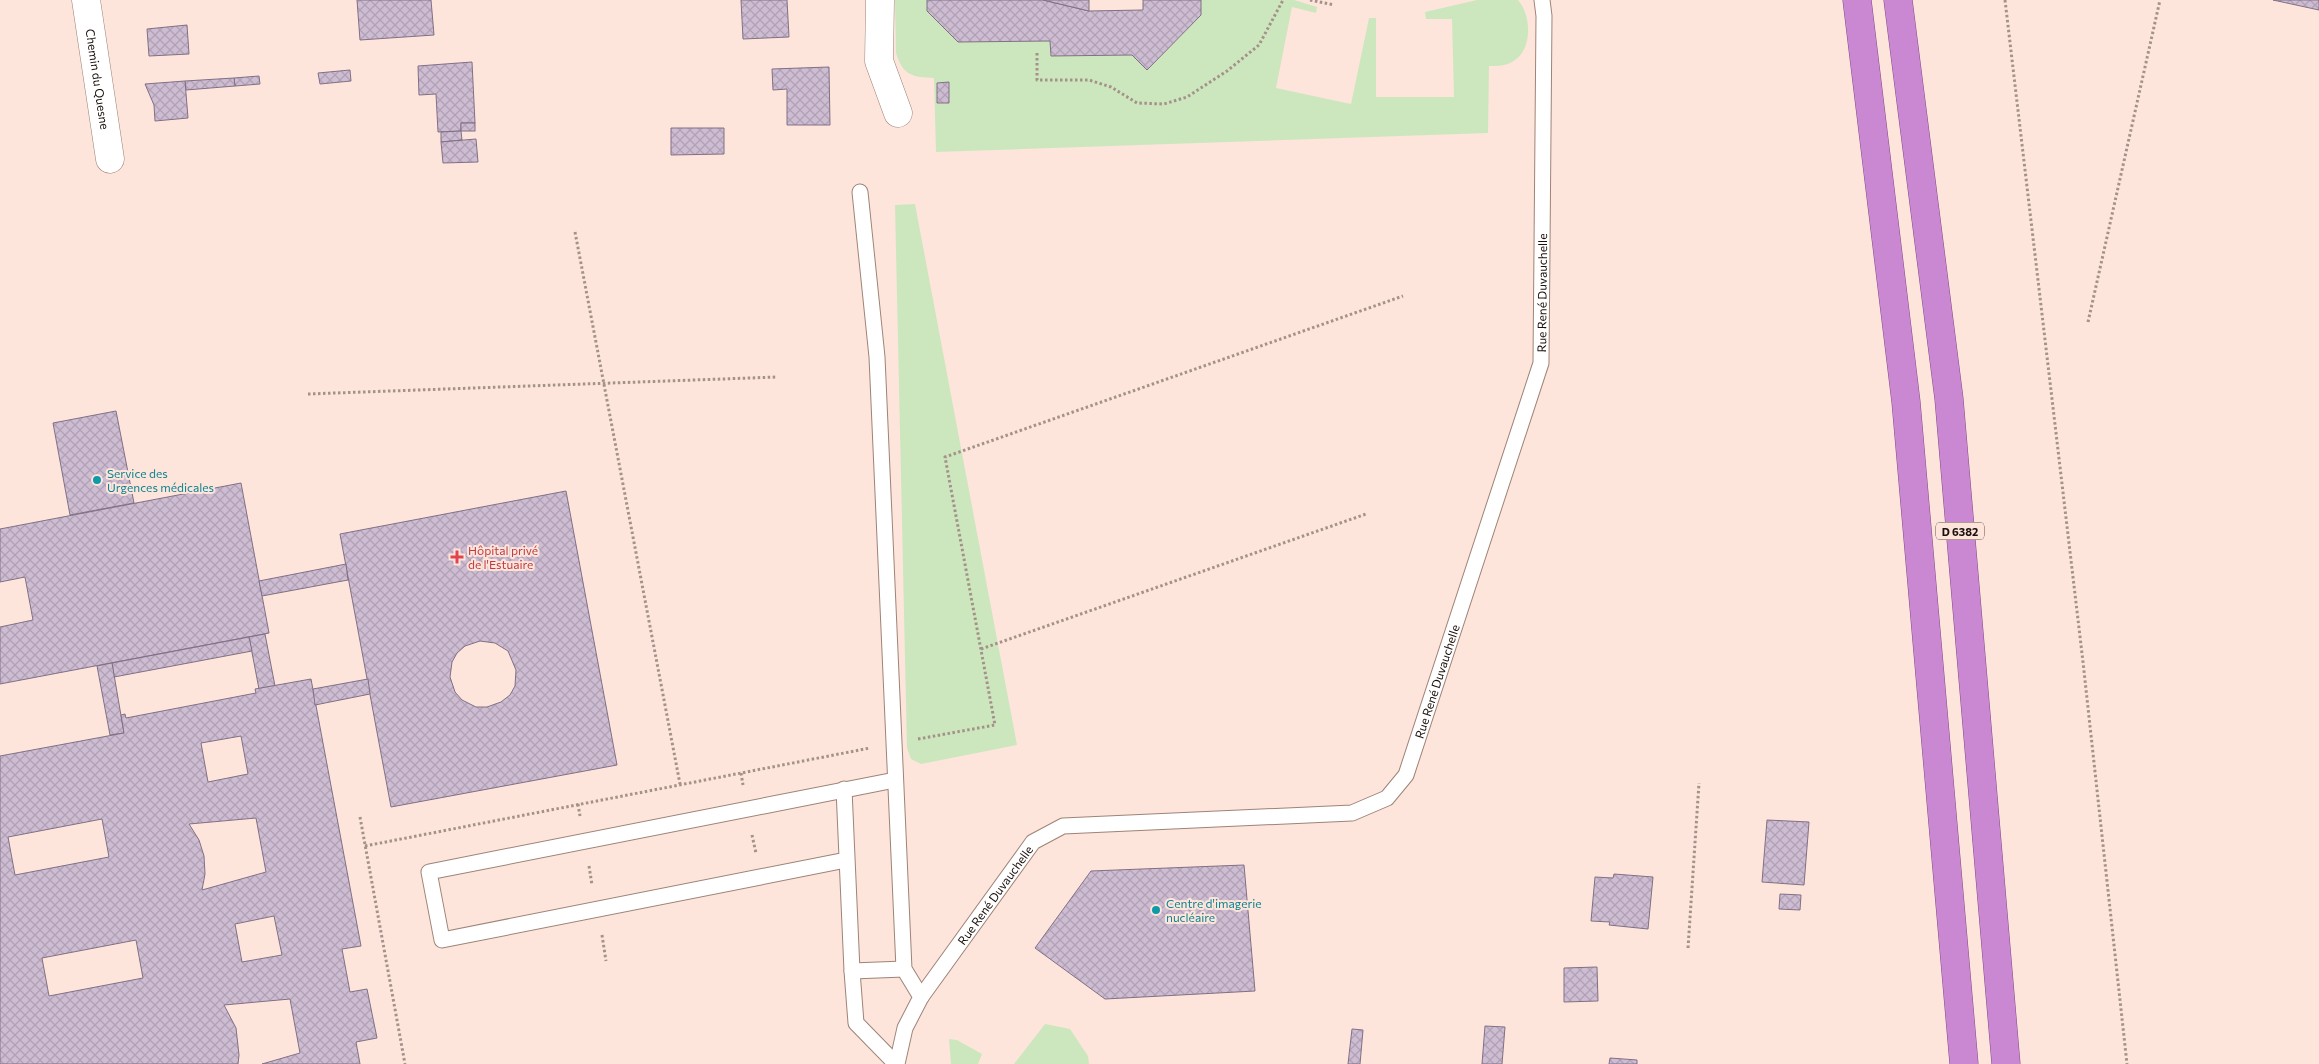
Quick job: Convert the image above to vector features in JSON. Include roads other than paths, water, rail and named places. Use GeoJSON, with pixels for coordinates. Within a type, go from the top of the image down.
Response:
{"type":"FeatureCollection","features":[{"type":"Feature","properties":{"kind":"highway","name":"D 6382"},"geometry":{"type":"LineString","coordinates":[[1857,0],[1906,402],[1964,1064]]}},
{"type":"Feature","properties":{"kind":"highway","name":"D 6382"},"geometry":{"type":"LineString","coordinates":[[1898,0],[1948,399],[2006,1064]]}},
{"type":"Feature","properties":{"kind":"street","name":"Chemin du Quesne"},"geometry":{"type":"LineString","coordinates":[[86,0],[110,159]]}},
{"type":"Feature","properties":{"kind":"street"},"geometry":{"type":"LineString","coordinates":[[880,0],[879,61],[898,113]]}},
{"type":"Feature","properties":{"kind":"lane","name":"Rue René Duvauchelle"},"geometry":{"type":"LineString","coordinates":[[896,1064],[905,1028],[921,997],[1033,842],[1063,826],[1352,813],[1387,798],[1406,776],[1541,363],[1544,16],[1542,0]]}},
{"type":"Feature","properties":{"kind":"lane"},"geometry":{"type":"LineString","coordinates":[[860,192],[877,357],[904,969],[921,997]]}},
{"type":"Feature","properties":{"kind":"lane"},"geometry":{"type":"LineString","coordinates":[[846,860],[442,940],[429,872],[895,780]]}},
{"type":"Feature","properties":{"kind":"lane"},"geometry":{"type":"LineString","coordinates":[[844,789],[846,860],[856,1023],[896,1064]]}},
{"type":"Feature","properties":{"kind":"lane"},"geometry":{"type":"LineString","coordinates":[[852,971],[904,969]]}},
{"type":"Feature","properties":{"kind":"place","name":"Service des Urgences médicales"},"geometry":{"type":"Point","coordinates":[97,480]}},
{"type":"Feature","properties":{"kind":"place","name":"Hôpital privé de l'Estuaire"},"geometry":{"type":"Point","coordinates":[457,557]}},
{"type":"Feature","properties":{"kind":"place","name":"Centre d'imagerie nucléaire"},"geometry":{"type":"Point","coordinates":[1156,910]}}]}
